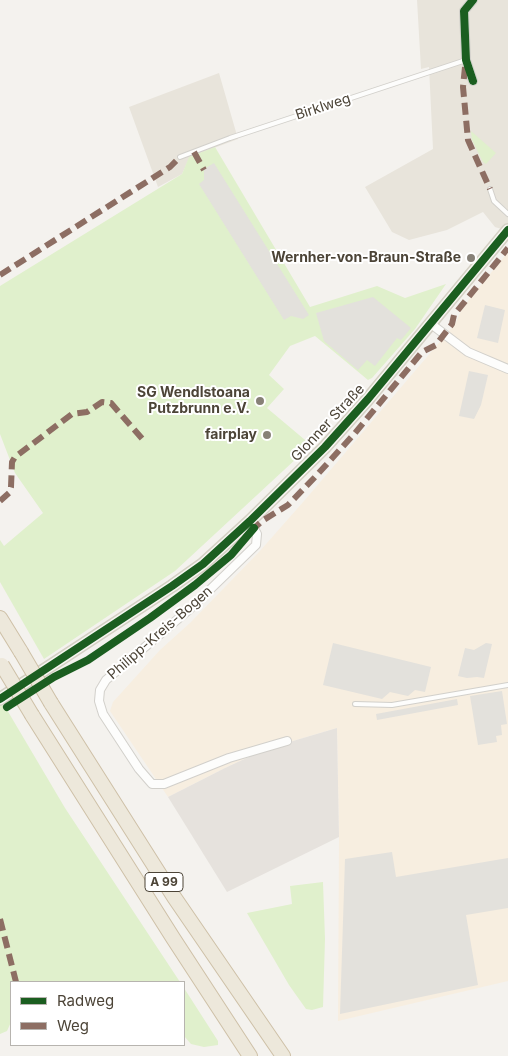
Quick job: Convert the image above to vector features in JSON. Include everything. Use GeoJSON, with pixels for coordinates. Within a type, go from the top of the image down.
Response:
{"type":"FeatureCollection","features":[{"type":"Feature","properties":{"kind":"highway","name":"A 99"},"geometry":{"type":"LineString","coordinates":[[0,618],[174,897],[283,1056]]}},
{"type":"Feature","properties":{"kind":"highway","name":"A 99"},"geometry":{"type":"LineString","coordinates":[[1,664],[173,938],[250,1056]]}},
{"type":"Feature","properties":{"kind":"street"},"geometry":{"type":"LineString","coordinates":[[473,0],[464,12],[466,60],[473,81]]}},
{"type":"Feature","properties":{"kind":"street","name":"Glonner Straße"},"geometry":{"type":"LineString","coordinates":[[0,700],[141,608],[203,564],[250,521],[325,447],[373,394],[508,230]]}},
{"type":"Feature","properties":{"kind":"street"},"geometry":{"type":"LineString","coordinates":[[431,324],[468,352],[508,369]]}},
{"type":"Feature","properties":{"kind":"street","name":"Philipp-Kreis-Bogen"},"geometry":{"type":"LineString","coordinates":[[250,521],[257,534],[256,545],[191,608],[106,680],[100,690],[99,701],[103,714],[152,784],[164,784],[229,758],[287,742]]}},
{"type":"Feature","properties":{"kind":"lane","name":"Birklweg"},"geometry":{"type":"LineString","coordinates":[[180,158],[230,138],[466,60]]}},
{"type":"Feature","properties":{"kind":"lane"},"geometry":{"type":"LineString","coordinates":[[490,189],[494,202],[508,214]]}},
{"type":"Feature","properties":{"kind":"lane"},"geometry":{"type":"LineString","coordinates":[[355,704],[392,705],[508,685]]}},
{"type":"Feature","properties":{"kind":"shaded area"},"geometry":{"type":"Polygon","coordinates":[[[417,0],[508,0],[508,231],[495,227],[483,212],[447,230],[409,240],[392,232],[365,187],[433,149],[429,67],[421,69],[417,0]]]}},
{"type":"Feature","properties":{"kind":"shaded area"},"geometry":{"type":"Polygon","coordinates":[[[219,73],[238,139],[190,157],[182,174],[158,187],[129,107],[219,73]]]}},
{"type":"Feature","properties":{"kind":"shaded area"},"geometry":{"type":"Polygon","coordinates":[[[214,163],[309,315],[303,319],[291,316],[284,320],[199,184],[204,180],[204,169],[214,163]]]}},
{"type":"Feature","properties":{"kind":"shaded area"},"geometry":{"type":"Polygon","coordinates":[[[508,252],[508,981],[338,1021],[339,837],[337,728],[266,749],[168,797],[110,711],[113,702],[160,650],[190,623],[259,552],[304,501],[455,324],[463,307],[508,252]]]}},
{"type":"Feature","properties":{"kind":"shaded area"},"geometry":{"type":"Polygon","coordinates":[[[373,297],[411,328],[401,340],[397,338],[375,366],[367,360],[358,370],[324,341],[316,313],[373,297]]]}},
{"type":"Feature","properties":{"kind":"shaded area"},"geometry":{"type":"Polygon","coordinates":[[[485,305],[505,310],[498,343],[477,338],[485,305]]]}},
{"type":"Feature","properties":{"kind":"shaded area"},"geometry":{"type":"Polygon","coordinates":[[[469,371],[488,375],[481,405],[474,419],[459,416],[469,371]]]}},
{"type":"Feature","properties":{"kind":"shaded area"},"geometry":{"type":"Polygon","coordinates":[[[333,643],[431,667],[425,692],[415,690],[408,696],[390,692],[382,699],[323,685],[333,643]]]}},
{"type":"Feature","properties":{"kind":"shaded area"},"geometry":{"type":"Polygon","coordinates":[[[486,643],[492,644],[484,678],[458,676],[465,648],[474,650],[486,643]]]}},
{"type":"Feature","properties":{"kind":"shaded area"},"geometry":{"type":"Polygon","coordinates":[[[502,691],[507,724],[501,725],[502,735],[496,736],[497,742],[478,745],[470,696],[502,691]]]}},
{"type":"Feature","properties":{"kind":"shaded area"},"geometry":{"type":"Polygon","coordinates":[[[457,699],[458,705],[377,720],[376,714],[457,699]]]}},
{"type":"Feature","properties":{"kind":"shaded area"},"geometry":{"type":"Polygon","coordinates":[[[337,728],[339,837],[227,892],[168,797],[266,749],[337,728]]]}},
{"type":"Feature","properties":{"kind":"shaded area"},"geometry":{"type":"Polygon","coordinates":[[[392,852],[396,877],[508,858],[508,908],[466,915],[478,985],[340,1014],[345,859],[392,852]]]}},
{"type":"Feature","properties":{"kind":"green space"},"geometry":{"type":"Polygon","coordinates":[[[471,131],[496,153],[486,164],[483,162],[472,140],[471,131]]]}},
{"type":"Feature","properties":{"kind":"green space"},"geometry":{"type":"Polygon","coordinates":[[[215,147],[310,307],[377,286],[405,298],[446,284],[415,329],[372,378],[368,380],[315,336],[290,346],[269,375],[284,389],[267,408],[311,445],[175,571],[44,659],[0,582],[0,540],[4,546],[43,513],[15,473],[0,434],[0,286],[182,174],[189,157],[215,147]]]}},
{"type":"Feature","properties":{"kind":"green space"},"geometry":{"type":"Polygon","coordinates":[[[0,698],[65,808],[179,981],[10,981],[10,1024],[7,1031],[0,1034],[0,698]]]}},
{"type":"Feature","properties":{"kind":"green space"},"geometry":{"type":"Polygon","coordinates":[[[323,882],[325,939],[323,1007],[312,1010],[306,1009],[289,985],[247,913],[292,904],[290,886],[323,882]]]}},
{"type":"Feature","properties":{"kind":"green space"},"geometry":{"type":"Polygon","coordinates":[[[185,990],[218,1041],[218,1045],[204,1047],[191,1044],[185,1037],[185,990]]]}},
{"type":"Feature","properties":{"kind":"marked path"},"geometry":{"type":"LineString","coordinates":[[465,67],[463,87],[468,140],[490,189]]}},
{"type":"Feature","properties":{"kind":"marked path"},"geometry":{"type":"LineString","coordinates":[[194,152],[204,170]]}},
{"type":"Feature","properties":{"kind":"marked path"},"geometry":{"type":"LineString","coordinates":[[0,275],[170,167],[180,157]]}},
{"type":"Feature","properties":{"kind":"marked path"},"geometry":{"type":"LineString","coordinates":[[251,531],[262,521],[288,505],[355,433],[422,352],[436,345],[452,324],[454,315],[508,248]]}},
{"type":"Feature","properties":{"kind":"marked path"},"geometry":{"type":"LineString","coordinates":[[0,501],[9,493],[12,462],[15,457],[72,414],[87,412],[102,402],[111,403],[145,442]]}},
{"type":"Feature","properties":{"kind":"marked path"},"geometry":{"type":"LineString","coordinates":[[0,919],[16,981]]}},
{"type":"Feature","properties":{"kind":"cycle path"},"geometry":{"type":"LineString","coordinates":[[473,0],[464,11],[466,60],[473,81]]}},
{"type":"Feature","properties":{"kind":"cycle path"},"geometry":{"type":"LineString","coordinates":[[0,699],[203,564],[250,521],[325,447],[368,399],[508,230]]}},
{"type":"Feature","properties":{"kind":"cycle path"},"geometry":{"type":"LineString","coordinates":[[7,707],[54,677],[88,660],[150,618],[195,585],[231,555],[254,528]]}},
{"type":"Feature","properties":{"kind":"place","name":"Wernher-von-Braun-Straße"},"geometry":{"type":"Point","coordinates":[471,258]}},
{"type":"Feature","properties":{"kind":"place","name":"SG Wendlstoana Putzbrunn e.V."},"geometry":{"type":"Point","coordinates":[260,401]}},
{"type":"Feature","properties":{"kind":"place","name":"fairplay"},"geometry":{"type":"Point","coordinates":[267,435]}}]}
